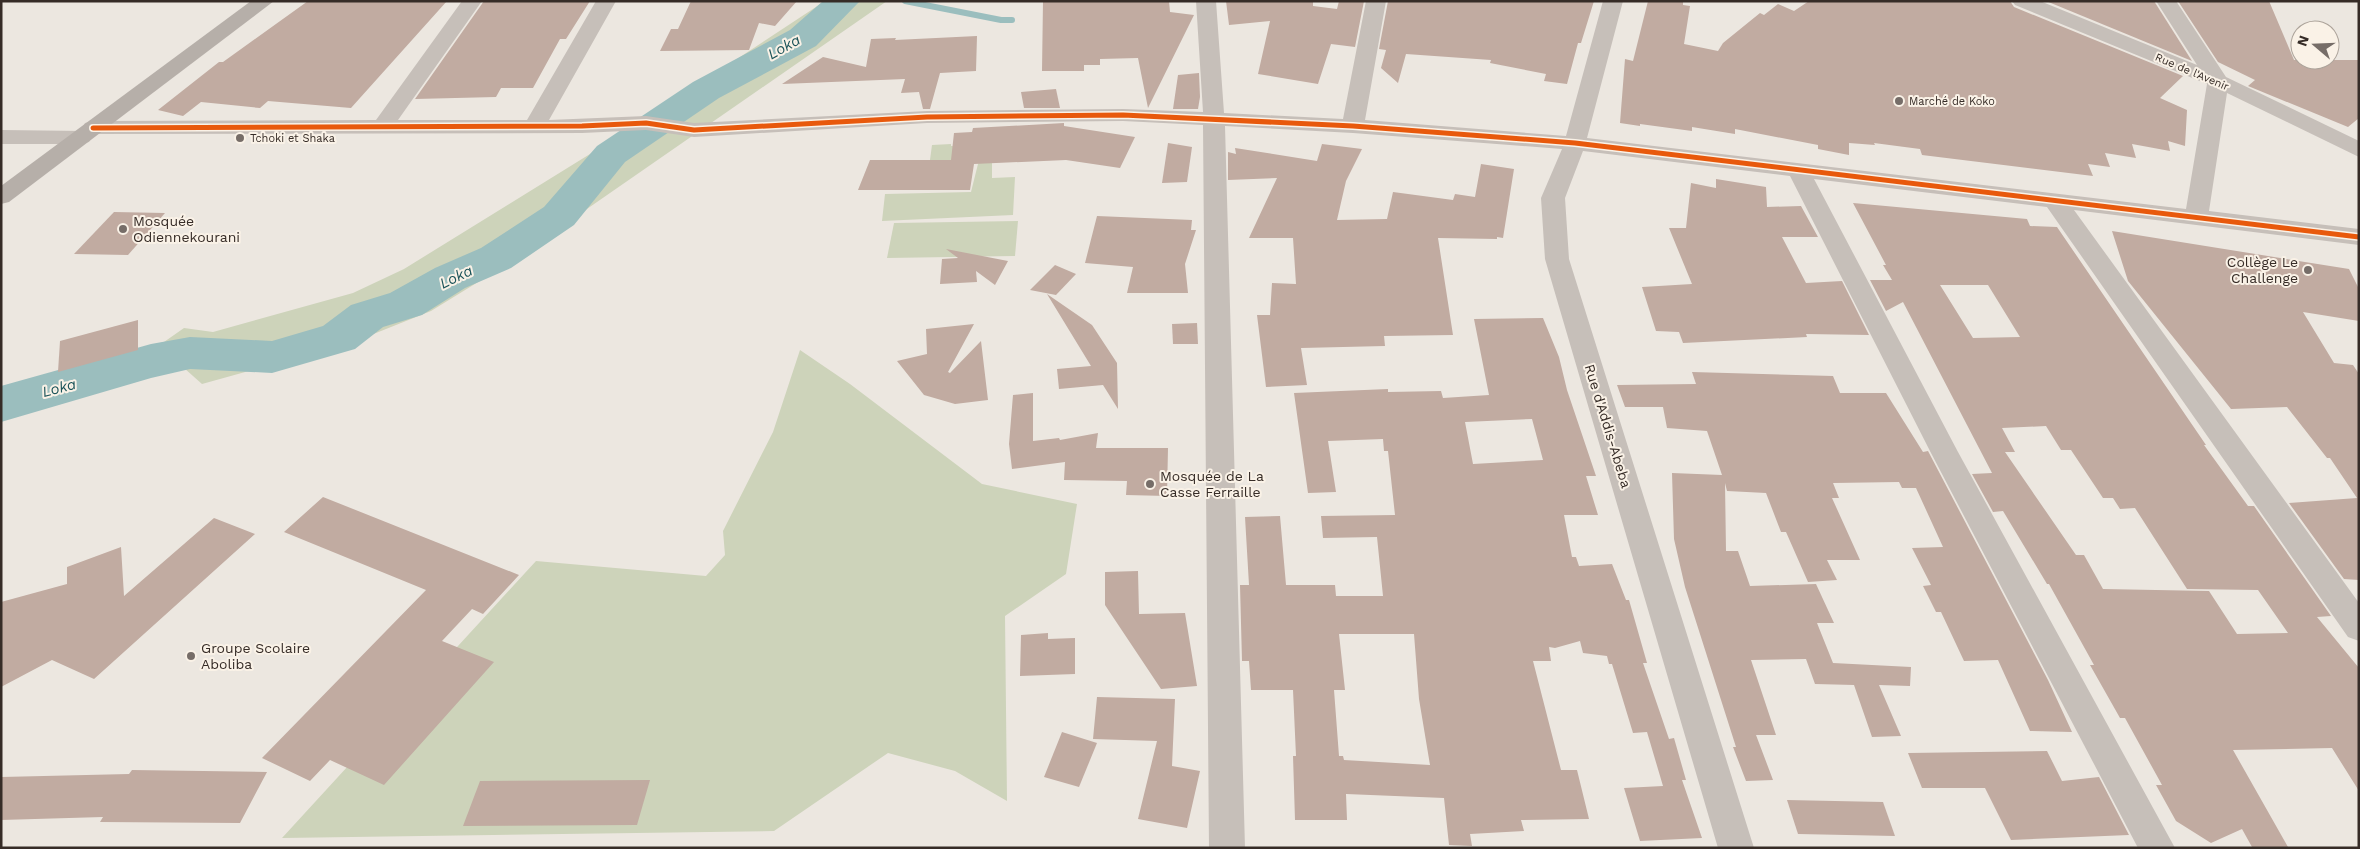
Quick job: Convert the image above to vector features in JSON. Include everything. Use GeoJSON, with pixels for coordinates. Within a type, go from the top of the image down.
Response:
{"type":"FeatureCollection","features":[{"type":"Feature","properties":{"kind":"street"},"geometry":{"type":"LineString","coordinates":[[1,197],[264,1]]}},
{"type":"Feature","properties":{"kind":"street"},"geometry":{"type":"LineString","coordinates":[[383,126],[472,1]]}},
{"type":"Feature","properties":{"kind":"street"},"geometry":{"type":"LineString","coordinates":[[534,126],[606,1]]}},
{"type":"Feature","properties":{"kind":"street"},"geometry":{"type":"LineString","coordinates":[[1206,1],[1214,120],[1227,848]]}},
{"type":"Feature","properties":{"kind":"street"},"geometry":{"type":"LineString","coordinates":[[1353,126],[1376,1]]}},
{"type":"Feature","properties":{"kind":"street","name":"Rue d'Addis-Abeba"},"geometry":{"type":"LineString","coordinates":[[1613,1],[1575,143],[1553,198],[1557,259],[1736,848]]}},
{"type":"Feature","properties":{"kind":"street","name":"Rue de l'Avenir"},"geometry":{"type":"LineString","coordinates":[[2022,1],[2218,81],[2359,150]]}},
{"type":"Feature","properties":{"kind":"street"},"geometry":{"type":"LineString","coordinates":[[2166,1],[2218,81],[2196,218]]}},
{"type":"Feature","properties":{"kind":"street"},"geometry":{"type":"LineString","coordinates":[[1,137],[87,132],[646,123],[694,130],[927,117],[1123,115],[1353,126],[1575,143],[2196,218],[2356,241]]}},
{"type":"Feature","properties":{"kind":"street"},"geometry":{"type":"LineString","coordinates":[[1798,170],[1950,462],[2157,848]]}},
{"type":"Feature","properties":{"kind":"street"},"geometry":{"type":"LineString","coordinates":[[2055,201],[2359,628]]}},
{"type":"Feature","properties":{"kind":"green space"},"geometry":{"type":"Polygon","coordinates":[[[825,1],[887,1],[509,263],[431,311],[356,341],[202,384],[175,360],[1,413],[1,390],[164,342],[184,328],[213,332],[353,293],[404,269],[632,128],[825,1]]]}},
{"type":"Feature","properties":{"kind":"green space"},"geometry":{"type":"Polygon","coordinates":[[[951,144],[951,146],[968,146],[992,161],[992,178],[1015,177],[1013,215],[882,221],[885,194],[971,192],[979,160],[930,160],[932,145],[951,144]]]}},
{"type":"Feature","properties":{"kind":"green space"},"geometry":{"type":"Polygon","coordinates":[[[1018,221],[1015,256],[887,258],[894,223],[1018,221]]]}},
{"type":"Feature","properties":{"kind":"green space"},"geometry":{"type":"Polygon","coordinates":[[[800,350],[850,384],[982,484],[1077,504],[1066,574],[1005,616],[1007,801],[955,771],[888,753],[774,831],[282,838],[536,561],[706,576],[725,555],[723,531],[773,432],[800,350]]]}},
{"type":"Feature","properties":{"kind":"building"},"geometry":{"type":"Polygon","coordinates":[[[308,1],[447,1],[351,108],[268,101],[260,108],[201,102],[183,116],[158,110],[219,62],[223,62],[308,1]]]}},
{"type":"Feature","properties":{"kind":"building"},"geometry":{"type":"Polygon","coordinates":[[[484,1],[590,1],[566,39],[560,39],[533,88],[501,88],[496,97],[415,99],[484,1]]]}},
{"type":"Feature","properties":{"kind":"building"},"geometry":{"type":"Polygon","coordinates":[[[691,1],[797,1],[775,26],[759,23],[749,50],[660,51],[671,29],[678,29],[691,1]]]}},
{"type":"Feature","properties":{"kind":"building"},"geometry":{"type":"Polygon","coordinates":[[[1043,1],[1169,1],[1170,12],[1194,15],[1148,108],[1138,58],[1100,59],[1100,65],[1084,65],[1084,71],[1042,71],[1043,1]]]}},
{"type":"Feature","properties":{"kind":"building"},"geometry":{"type":"Polygon","coordinates":[[[1226,1],[1313,1],[1313,6],[1337,9],[1339,1],[1364,1],[1355,47],[1331,44],[1318,84],[1258,74],[1270,21],[1229,25],[1226,1]]]}},
{"type":"Feature","properties":{"kind":"building"},"geometry":{"type":"Polygon","coordinates":[[[1388,1],[1594,1],[1581,43],[1578,43],[1567,84],[1544,81],[1546,74],[1490,63],[1491,60],[1406,54],[1398,83],[1381,68],[1386,50],[1379,49],[1388,1]]]}},
{"type":"Feature","properties":{"kind":"building","name":"Marché de Koko"},"geometry":{"type":"Polygon","coordinates":[[[1648,1],[1683,1],[1683,5],[1690,6],[1684,44],[1718,51],[1723,43],[1760,13],[1764,15],[1778,4],[1794,11],[1809,1],[2010,1],[2014,7],[2183,76],[2160,98],[2187,110],[2185,146],[2168,141],[2170,151],[2132,144],[2136,158],[2105,153],[2110,167],[2088,164],[2093,176],[1922,155],[1920,149],[1874,143],[1875,145],[1849,143],[1849,155],[1818,149],[1818,145],[1735,129],[1735,134],[1692,127],[1692,131],[1620,123],[1625,59],[1633,61],[1648,1]]]}},
{"type":"Feature","properties":{"kind":"building"},"geometry":{"type":"Polygon","coordinates":[[[2046,1],[2154,1],[2192,61],[2046,1]]]}},
{"type":"Feature","properties":{"kind":"building"},"geometry":{"type":"Polygon","coordinates":[[[2178,1],[2269,1],[2290,51],[2290,70],[2340,70],[2340,60],[2359,60],[2359,118],[2348,127],[2248,86],[2255,80],[2218,62],[2178,1]]]}},
{"type":"Feature","properties":{"kind":"building"},"geometry":{"type":"Polygon","coordinates":[[[977,36],[976,71],[940,73],[930,109],[923,109],[919,92],[901,93],[905,79],[782,84],[823,57],[866,67],[871,39],[896,38],[895,40],[977,36]]]}},
{"type":"Feature","properties":{"kind":"building"},"geometry":{"type":"Polygon","coordinates":[[[1199,73],[1200,97],[1198,109],[1173,109],[1178,75],[1199,73]]]}},
{"type":"Feature","properties":{"kind":"building"},"geometry":{"type":"Polygon","coordinates":[[[1056,89],[1060,108],[1024,108],[1021,92],[1056,89]]]}},
{"type":"Feature","properties":{"kind":"building"},"geometry":{"type":"Polygon","coordinates":[[[1064,123],[1064,126],[1135,137],[1120,168],[1066,160],[974,164],[970,190],[858,190],[870,160],[951,160],[954,133],[972,132],[973,128],[1064,123]]]}},
{"type":"Feature","properties":{"kind":"building"},"geometry":{"type":"Polygon","coordinates":[[[1168,143],[1192,147],[1187,182],[1162,183],[1168,143]]]}},
{"type":"Feature","properties":{"kind":"building"},"geometry":{"type":"Polygon","coordinates":[[[1322,144],[1362,149],[1346,181],[1337,220],[1387,219],[1393,192],[1453,200],[1455,194],[1475,197],[1481,164],[1514,169],[1503,238],[1438,238],[1453,335],[1384,336],[1385,346],[1301,348],[1307,385],[1266,387],[1257,315],[1270,315],[1272,283],[1296,284],[1293,238],[1249,238],[1277,178],[1228,180],[1228,152],[1236,154],[1235,148],[1317,161],[1322,144]]]}},
{"type":"Feature","properties":{"kind":"building"},"geometry":{"type":"Polygon","coordinates":[[[1716,179],[1766,187],[1767,207],[1801,206],[1818,237],[1782,237],[1806,283],[1842,281],[1869,335],[1806,334],[1807,337],[1683,343],[1679,332],[1656,331],[1642,287],[1692,284],[1669,228],[1686,228],[1691,183],[1716,188],[1716,179]]]}},
{"type":"Feature","properties":{"kind":"building"},"geometry":{"type":"Polygon","coordinates":[[[1853,203],[2027,219],[2030,226],[2057,227],[2206,445],[2204,445],[2248,506],[2254,506],[2331,616],[2317,617],[2359,668],[2359,791],[2332,748],[2233,750],[2288,847],[2252,847],[2242,829],[2211,843],[2176,821],[2156,785],[2162,785],[2125,718],[2120,718],[2090,665],[2094,665],[2049,584],[2047,584],[2003,511],[1993,512],[1972,474],[1992,473],[1903,302],[1886,311],[1870,280],[1892,280],[1883,265],[1886,265],[1853,203]],[[1940,285],[1973,338],[2020,337],[1988,285],[1940,285]],[[2046,426],[2002,428],[2015,452],[2005,452],[2076,555],[2084,555],[2103,589],[2209,591],[2237,634],[2288,633],[2258,590],[2187,589],[2135,508],[2120,509],[2113,498],[2103,498],[2071,450],[2061,450],[2046,426]]]}},
{"type":"Feature","properties":{"kind":"building"},"geometry":{"type":"Polygon","coordinates":[[[114,212],[165,213],[128,255],[74,254],[114,212]]]}},
{"type":"Feature","properties":{"kind":"building"},"geometry":{"type":"Polygon","coordinates":[[[1097,216],[1192,220],[1191,230],[1196,230],[1185,264],[1188,293],[1127,293],[1133,267],[1085,263],[1097,216]]]}},
{"type":"Feature","properties":{"kind":"building"},"geometry":{"type":"Polygon","coordinates":[[[2112,231],[2349,269],[2359,289],[2359,321],[2303,312],[2334,363],[2353,365],[2359,374],[2359,580],[2344,579],[2289,503],[2357,498],[2330,458],[2327,458],[2287,407],[2231,409],[2128,281],[2112,231]]]}},
{"type":"Feature","properties":{"kind":"building"},"geometry":{"type":"Polygon","coordinates":[[[946,249],[1008,261],[995,285],[976,271],[977,282],[940,284],[942,259],[958,258],[946,249]]]}},
{"type":"Feature","properties":{"kind":"building"},"geometry":{"type":"Polygon","coordinates":[[[1055,265],[1076,274],[1056,295],[1030,290],[1055,265]]]}},
{"type":"Feature","properties":{"kind":"building"},"geometry":{"type":"Polygon","coordinates":[[[1047,294],[1092,325],[1117,363],[1118,409],[1103,385],[1059,389],[1057,369],[1091,366],[1047,294]]]}},
{"type":"Feature","properties":{"kind":"building"},"geometry":{"type":"Polygon","coordinates":[[[1543,318],[1559,357],[1567,390],[1596,476],[1586,476],[1598,515],[1564,515],[1572,557],[1576,557],[1579,566],[1612,564],[1626,600],[1629,600],[1647,663],[1643,663],[1669,739],[1674,738],[1686,780],[1682,780],[1702,838],[1640,841],[1624,788],[1663,786],[1647,732],[1633,733],[1612,664],[1609,664],[1607,656],[1583,653],[1580,641],[1555,648],[1549,647],[1551,661],[1533,661],[1561,770],[1577,770],[1589,819],[1521,820],[1524,831],[1470,834],[1472,846],[1449,845],[1444,798],[1346,794],[1347,820],[1295,820],[1293,756],[1296,756],[1293,690],[1251,690],[1249,661],[1242,661],[1240,585],[1249,585],[1245,517],[1280,516],[1286,585],[1335,585],[1336,596],[1383,596],[1377,537],[1323,538],[1321,516],[1395,515],[1388,451],[1384,451],[1383,439],[1328,441],[1336,492],[1308,493],[1294,393],[1388,389],[1388,392],[1441,391],[1443,398],[1489,395],[1474,319],[1543,318]],[[1532,419],[1465,422],[1473,464],[1543,460],[1532,419]],[[1339,634],[1345,690],[1334,690],[1339,756],[1343,756],[1344,760],[1430,765],[1419,699],[1414,634],[1339,634]]]}},
{"type":"Feature","properties":{"kind":"building"},"geometry":{"type":"Polygon","coordinates":[[[138,320],[138,350],[58,372],[60,341],[138,320]]]}},
{"type":"Feature","properties":{"kind":"building"},"geometry":{"type":"Polygon","coordinates":[[[1197,323],[1198,344],[1173,344],[1172,324],[1197,323]]]}},
{"type":"Feature","properties":{"kind":"building"},"geometry":{"type":"Polygon","coordinates":[[[974,324],[948,372],[950,373],[981,341],[988,400],[955,404],[924,395],[897,361],[927,354],[926,329],[974,324]]]}},
{"type":"Feature","properties":{"kind":"building"},"geometry":{"type":"Polygon","coordinates":[[[1692,372],[1833,376],[1840,393],[1886,393],[1923,452],[1928,451],[2048,680],[2072,732],[2030,731],[1998,660],[1964,661],[1941,612],[1936,612],[1923,586],[1931,585],[1912,548],[1943,547],[1916,488],[1902,488],[1899,482],[1833,483],[1839,498],[1832,498],[1860,560],[1827,560],[1837,580],[1808,582],[1786,532],[1781,532],[1766,493],[1727,491],[1725,483],[1726,551],[1738,551],[1750,586],[1816,584],[1834,623],[1817,623],[1833,663],[1911,667],[1910,686],[1879,685],[1901,736],[1872,737],[1854,685],[1815,684],[1806,659],[1751,660],[1776,735],[1756,735],[1773,780],[1746,781],[1733,747],[1736,747],[1685,587],[1674,539],[1672,473],[1722,475],[1707,431],[1667,428],[1663,407],[1625,407],[1617,385],[1696,384],[1692,372]]]}},
{"type":"Feature","properties":{"kind":"building"},"geometry":{"type":"Polygon","coordinates":[[[1033,393],[1033,441],[1059,438],[1060,440],[1098,433],[1096,448],[1168,448],[1167,496],[1126,495],[1127,481],[1064,480],[1065,462],[1012,469],[1009,444],[1013,395],[1033,393]]]}},
{"type":"Feature","properties":{"kind":"building"},"geometry":{"type":"Polygon","coordinates":[[[323,497],[519,575],[483,614],[472,609],[442,641],[494,662],[384,785],[330,760],[310,781],[262,758],[426,590],[284,532],[323,497]]]}},
{"type":"Feature","properties":{"kind":"building"},"geometry":{"type":"Polygon","coordinates":[[[214,518],[255,534],[94,679],[52,660],[1,687],[1,602],[67,584],[67,567],[121,547],[124,596],[214,518]]]}},
{"type":"Feature","properties":{"kind":"building"},"geometry":{"type":"Polygon","coordinates":[[[1138,571],[1139,614],[1185,613],[1197,686],[1161,689],[1105,605],[1105,572],[1138,571]]]}},
{"type":"Feature","properties":{"kind":"building"},"geometry":{"type":"Polygon","coordinates":[[[1048,633],[1048,639],[1075,638],[1075,674],[1020,676],[1021,635],[1048,633]]]}},
{"type":"Feature","properties":{"kind":"building"},"geometry":{"type":"Polygon","coordinates":[[[1097,697],[1175,699],[1172,766],[1200,771],[1187,828],[1138,819],[1157,741],[1093,739],[1097,697]]]}},
{"type":"Feature","properties":{"kind":"building"},"geometry":{"type":"Polygon","coordinates":[[[1062,732],[1097,743],[1079,787],[1044,777],[1062,732]]]}},
{"type":"Feature","properties":{"kind":"building"},"geometry":{"type":"Polygon","coordinates":[[[2047,751],[2062,781],[2099,777],[2129,835],[2011,840],[1985,788],[1922,788],[1908,753],[2047,751]]]}},
{"type":"Feature","properties":{"kind":"building"},"geometry":{"type":"Polygon","coordinates":[[[132,770],[267,772],[240,823],[100,822],[103,817],[1,820],[1,777],[129,774],[132,770]]]}},
{"type":"Feature","properties":{"kind":"building"},"geometry":{"type":"Polygon","coordinates":[[[650,780],[637,825],[463,826],[480,781],[650,780]]]}},
{"type":"Feature","properties":{"kind":"building"},"geometry":{"type":"Polygon","coordinates":[[[1787,800],[1883,802],[1895,836],[1798,834],[1787,800]]]}},
{"type":"Feature","properties":{"kind":"waterway","name":"Loka"},"geometry":{"type":"LineString","coordinates":[[1,404],[151,361],[190,353],[272,357],[339,338],[367,316],[406,304],[450,278],[496,258],[559,216],[611,154],[706,90],[803,38],[843,1]]}},
{"type":"Feature","properties":{"kind":"waterway"},"geometry":{"type":"LineString","coordinates":[[905,1],[1001,20],[1012,20]]}},
{"type":"Feature","properties":{"kind":"cycle path"},"geometry":{"type":"LineString","coordinates":[[93,128],[582,126],[646,123],[694,130],[927,117],[1123,115],[1353,126],[1575,143],[2359,237]]}},
{"type":"Feature","properties":{"kind":"place","name":"Marché de Koko"},"geometry":{"type":"Point","coordinates":[1899,101]}},
{"type":"Feature","properties":{"kind":"place","name":"Tchoki et Shaka"},"geometry":{"type":"Point","coordinates":[240,138]}},
{"type":"Feature","properties":{"kind":"place","name":"Mosquée Odiennekourani"},"geometry":{"type":"Point","coordinates":[123,229]}},
{"type":"Feature","properties":{"kind":"place","name":"Collège Le Challenge"},"geometry":{"type":"Point","coordinates":[2308,270]}},
{"type":"Feature","properties":{"kind":"place","name":"Mosquée de La Casse Ferraille"},"geometry":{"type":"Point","coordinates":[1150,484]}},
{"type":"Feature","properties":{"kind":"place","name":"Groupe Scolaire Aboliba"},"geometry":{"type":"Point","coordinates":[191,656]}}]}
